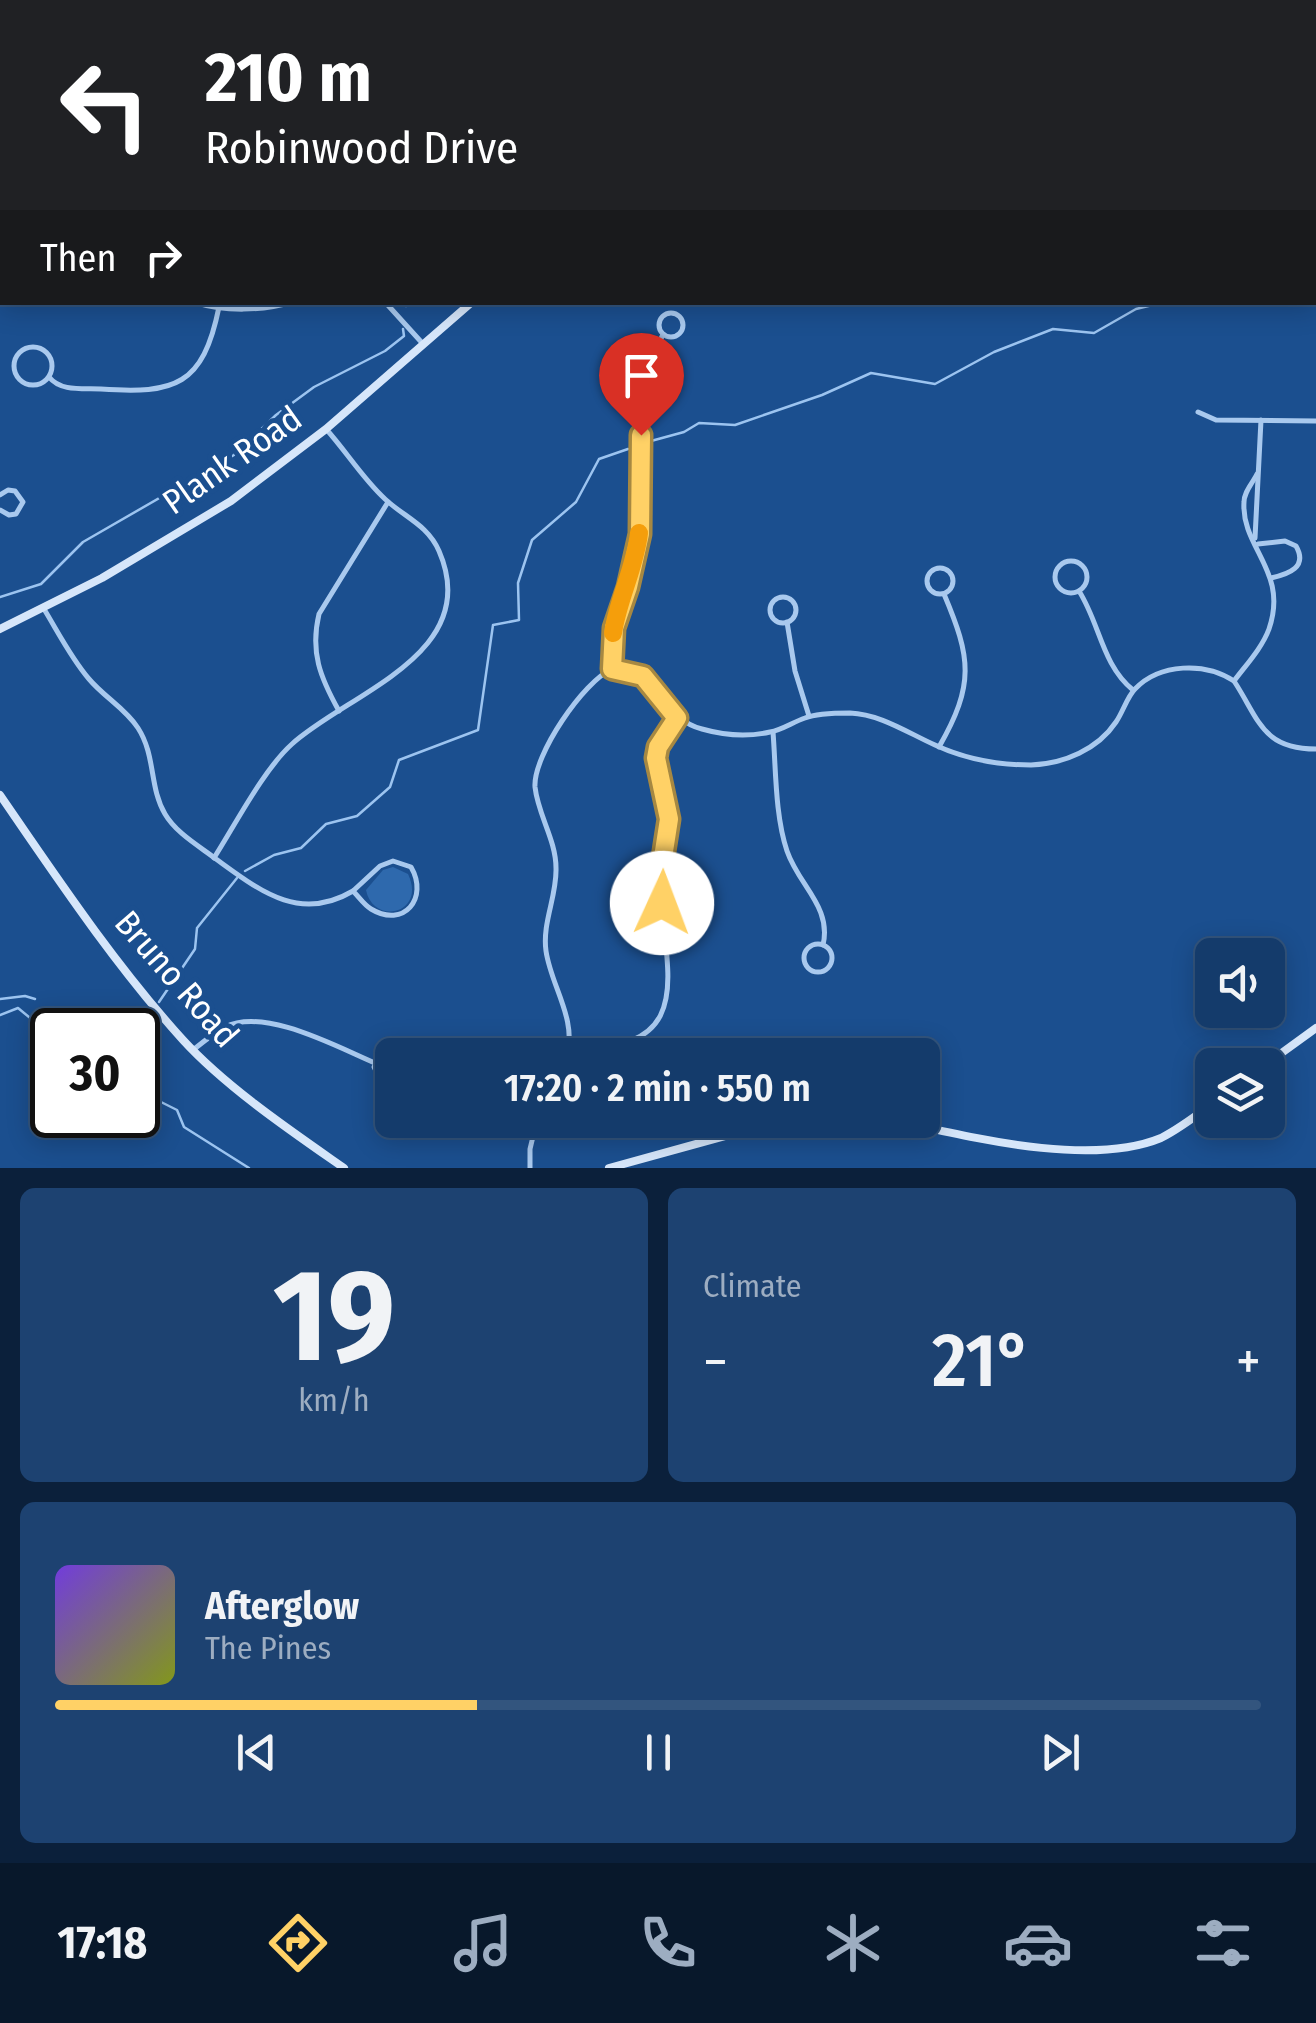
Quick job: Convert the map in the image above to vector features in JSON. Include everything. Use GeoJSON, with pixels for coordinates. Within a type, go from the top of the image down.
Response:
{"type":"FeatureCollection","features":[{"type":"Feature","properties":{"kind":"street"},"geometry":{"type":"LineString","coordinates":[[208,305],[278,305]]}},
{"type":"Feature","properties":{"kind":"street"},"geometry":{"type":"LineString","coordinates":[[388,305],[424,345]]}},
{"type":"Feature","properties":{"kind":"street","name":"Plank Road"},"geometry":{"type":"LineString","coordinates":[[0,629],[44,609],[231,500],[326,428],[469,305]]}},
{"type":"Feature","properties":{"kind":"street"},"geometry":{"type":"LineString","coordinates":[[49,377],[62,387],[143,392],[176,384],[196,367],[206,351],[218,307]]}},
{"type":"Feature","properties":{"kind":"street"},"geometry":{"type":"LineString","coordinates":[[672,312],[679,315],[683,322],[680,333],[670,337],[663,334],[659,328],[662,317],[672,312]]}},
{"type":"Feature","properties":{"kind":"street"},"geometry":{"type":"LineString","coordinates":[[612,669],[614,628],[640,534],[639,463],[654,354],[663,334]]}},
{"type":"Feature","properties":{"kind":"street"},"geometry":{"type":"LineString","coordinates":[[28,348],[44,350],[52,362],[49,377],[37,385],[23,382],[14,371],[16,356],[28,348]]}},
{"type":"Feature","properties":{"kind":"street"},"geometry":{"type":"LineString","coordinates":[[1198,412],[1216,420],[1316,421]]}},
{"type":"Feature","properties":{"kind":"street"},"geometry":{"type":"LineString","coordinates":[[1256,542],[1261,420]]}},
{"type":"Feature","properties":{"kind":"street"},"geometry":{"type":"LineString","coordinates":[[214,858],[290,746],[408,664],[430,640],[443,611],[446,578],[439,550],[427,532],[388,502],[326,428]]}},
{"type":"Feature","properties":{"kind":"street"},"geometry":{"type":"LineString","coordinates":[[1234,680],[1268,630],[1274,604],[1271,578],[1248,527],[1244,498],[1257,474]]}},
{"type":"Feature","properties":{"kind":"street"},"geometry":{"type":"LineString","coordinates":[[0,495],[15,491],[23,502],[19,512],[12,515],[0,510]]}},
{"type":"Feature","properties":{"kind":"street"},"geometry":{"type":"LineString","coordinates":[[338,710],[320,678],[316,662],[319,614],[388,502]]}},
{"type":"Feature","properties":{"kind":"street"},"geometry":{"type":"LineString","coordinates":[[1256,542],[1285,542],[1300,552],[1296,569],[1271,578]]}},
{"type":"Feature","properties":{"kind":"street"},"geometry":{"type":"LineString","coordinates":[[1072,561],[1084,568],[1086,582],[1080,591],[1068,593],[1058,586],[1056,575],[1061,564],[1072,561]]}},
{"type":"Feature","properties":{"kind":"street"},"geometry":{"type":"LineString","coordinates":[[944,569],[952,576],[952,586],[944,594],[928,587],[927,579],[933,570],[944,569]]}},
{"type":"Feature","properties":{"kind":"street"},"geometry":{"type":"LineString","coordinates":[[1080,591],[1092,611],[1112,670],[1133,690]]}},
{"type":"Feature","properties":{"kind":"street"},"geometry":{"type":"LineString","coordinates":[[939,747],[960,700],[968,660],[944,594]]}},
{"type":"Feature","properties":{"kind":"street"},"geometry":{"type":"LineString","coordinates":[[780,597],[788,597],[795,605],[794,616],[786,622],[776,620],[770,611],[780,597]]}},
{"type":"Feature","properties":{"kind":"street"},"geometry":{"type":"LineString","coordinates":[[44,609],[88,678],[136,726],[151,752],[156,793],[164,813],[183,834],[275,899],[309,904],[353,891],[380,866],[393,861],[411,867],[418,886],[414,904],[402,914],[374,911],[353,891]]}},
{"type":"Feature","properties":{"kind":"street"},"geometry":{"type":"LineString","coordinates":[[786,622],[794,670],[809,716]]}},
{"type":"Feature","properties":{"kind":"street"},"geometry":{"type":"LineString","coordinates":[[568,1038],[568,1022],[546,950],[556,868],[538,799],[536,771],[576,701],[602,673],[612,669],[643,676],[677,718],[717,733],[772,732],[809,716],[853,713],[874,717],[939,747],[994,763],[1031,765],[1069,758],[1103,738],[1133,690],[1159,674],[1179,668],[1207,670],[1234,680],[1271,738],[1296,748],[1316,749]]}},
{"type":"Feature","properties":{"kind":"street"},"geometry":{"type":"LineString","coordinates":[[638,1038],[653,1028],[667,1001],[668,946],[660,877],[669,819],[656,758],[658,747],[677,718]]}},
{"type":"Feature","properties":{"kind":"street"},"geometry":{"type":"LineString","coordinates":[[772,732],[783,836],[791,860],[824,915],[826,931],[822,945]]}},
{"type":"Feature","properties":{"kind":"street","name":"Bruno Road"},"geometry":{"type":"LineString","coordinates":[[0,796],[114,954],[193,1050],[344,1168]]}},
{"type":"Feature","properties":{"kind":"street"},"geometry":{"type":"LineString","coordinates":[[822,945],[829,950],[830,962],[815,972],[806,965],[804,954],[812,946],[822,945]]}},
{"type":"Feature","properties":{"kind":"street"},"geometry":{"type":"LineString","coordinates":[[193,1050],[228,1026],[255,1022],[280,1025],[375,1063]]}},
{"type":"Feature","properties":{"kind":"street"},"geometry":{"type":"LineString","coordinates":[[1285,1050],[1316,1028]]}},
{"type":"Feature","properties":{"kind":"street"},"geometry":{"type":"LineString","coordinates":[[940,1131],[989,1142],[1109,1150],[1162,1138],[1195,1116]]}},
{"type":"Feature","properties":{"kind":"street"},"geometry":{"type":"LineString","coordinates":[[530,1168],[533,1138]]}},
{"type":"Feature","properties":{"kind":"street"},"geometry":{"type":"LineString","coordinates":[[609,1168],[717,1138]]}},
{"type":"Feature","properties":{"kind":"shaded area"},"geometry":{"type":"Polygon","coordinates":[[[393,867],[408,874],[412,888],[405,906],[387,911],[371,901],[366,890],[383,870],[393,867]]]}},
{"type":"Feature","properties":{"kind":"waterway"},"geometry":{"type":"LineString","coordinates":[[651,441],[684,432],[699,423],[735,425],[822,395],[871,373],[935,384],[994,352],[1053,329],[1094,333],[1136,309],[1153,305]]}},
{"type":"Feature","properties":{"kind":"waterway"},"geometry":{"type":"LineString","coordinates":[[0,597],[41,584],[83,542],[234,455],[276,415],[314,387],[385,351],[404,336],[403,329]]}},
{"type":"Feature","properties":{"kind":"waterway"},"geometry":{"type":"LineString","coordinates":[[245,871],[274,855],[301,848],[326,824],[357,816],[390,787],[399,760],[478,730],[493,625],[519,620],[518,583],[532,540],[576,502],[599,459],[628,449]]}},
{"type":"Feature","properties":{"kind":"waterway"},"geometry":{"type":"LineString","coordinates":[[159,1002],[195,949],[197,928],[237,878]]}},
{"type":"Feature","properties":{"kind":"waterway"},"geometry":{"type":"LineString","coordinates":[[0,999],[35,999]]}},
{"type":"Feature","properties":{"kind":"waterway"},"geometry":{"type":"LineString","coordinates":[[0,1015],[18,1008],[30,1018]]}},
{"type":"Feature","properties":{"kind":"waterway"},"geometry":{"type":"LineString","coordinates":[[160,1102],[177,1110],[184,1127],[249,1168]]}},
{"type":"Feature","properties":{"kind":"slow traffic"},"geometry":{"type":"LineString","coordinates":[[613,633],[639,533]]}},
{"type":"Feature","properties":{"kind":"route"},"geometry":{"type":"LineString","coordinates":[[641,435],[640,534],[628,587],[616,615],[612,669],[638,672],[677,718],[658,747],[656,758],[669,819],[660,877],[662,903]]}}]}
